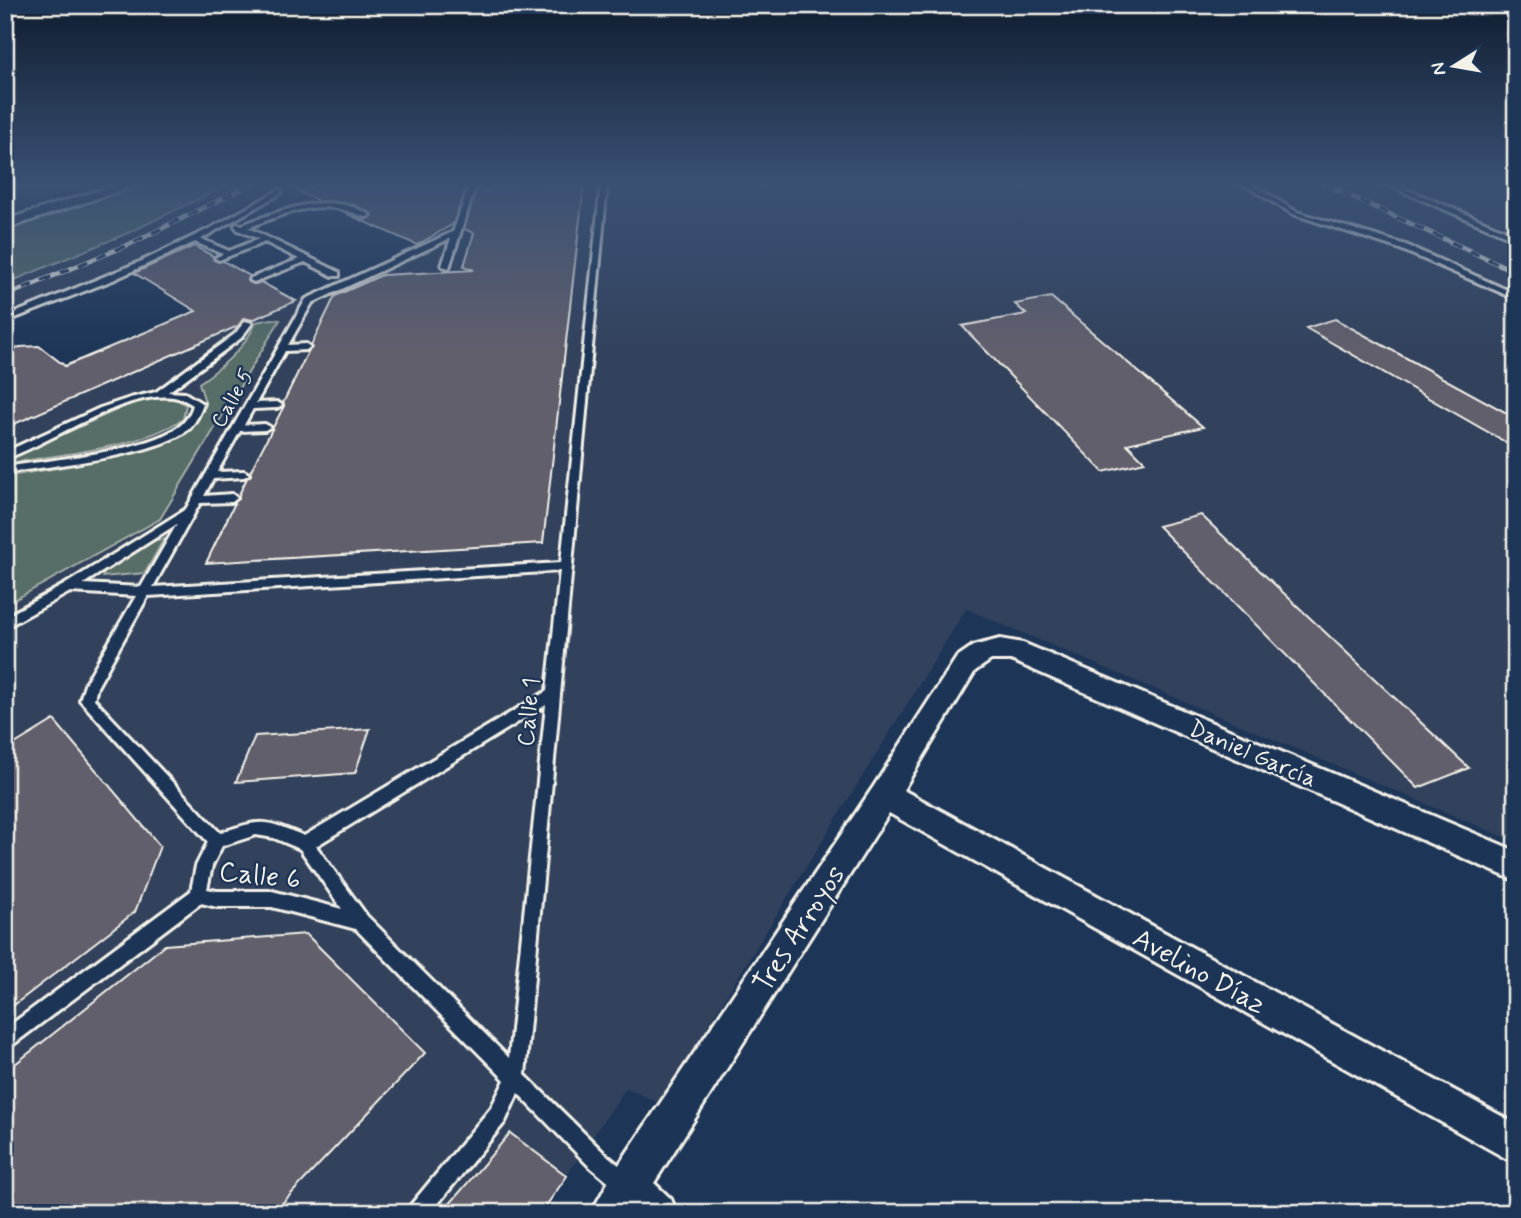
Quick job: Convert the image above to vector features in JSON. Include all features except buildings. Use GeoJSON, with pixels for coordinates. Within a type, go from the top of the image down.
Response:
{"type":"FeatureCollection","features":[{"type":"Feature","properties":{"kind":"street","name":"Tres Arroyos"},"geometry":{"type":"LineString","coordinates":[[620,1199],[884,795],[966,664],[977,654],[989,649]]}},
{"type":"Feature","properties":{"kind":"street","name":"Daniel García"},"geometry":{"type":"LineString","coordinates":[[989,649],[1014,650],[1516,866]]}},
{"type":"Feature","properties":{"kind":"street","name":"Avelino Díaz"},"geometry":{"type":"LineString","coordinates":[[884,795],[1516,1145]]}},
{"type":"Feature","properties":{"kind":"street"},"geometry":{"type":"LineString","coordinates":[[620,1199],[657,1213]]}},
{"type":"Feature","properties":{"kind":"lane"},"geometry":{"type":"LineString","coordinates":[[5,320],[57,301],[191,241]]}},
{"type":"Feature","properties":{"kind":"lane"},"geometry":{"type":"LineString","coordinates":[[199,241],[230,254]]}},
{"type":"Feature","properties":{"kind":"lane"},"geometry":{"type":"LineString","coordinates":[[219,258],[261,241]]}},
{"type":"Feature","properties":{"kind":"lane"},"geometry":{"type":"LineString","coordinates":[[269,241],[336,274]]}},
{"type":"Feature","properties":{"kind":"lane","name":"Calle 5"},"geometry":{"type":"LineString","coordinates":[[5,623],[68,588],[193,506],[309,301],[397,266],[442,241]]}},
{"type":"Feature","properties":{"kind":"lane"},"geometry":{"type":"LineString","coordinates":[[446,266],[454,241]]}},
{"type":"Feature","properties":{"kind":"lane","name":"Calle 1"},"geometry":{"type":"LineString","coordinates":[[417,1213],[498,1115],[516,1077],[598,241]]}},
{"type":"Feature","properties":{"kind":"lane"},"geometry":{"type":"LineString","coordinates":[[1384,241],[1516,297]]}},
{"type":"Feature","properties":{"kind":"lane"},"geometry":{"type":"LineString","coordinates":[[254,280],[306,259]]}},
{"type":"Feature","properties":{"kind":"lane"},"geometry":{"type":"LineString","coordinates":[[5,456],[122,402],[161,392],[237,336],[248,323]]}},
{"type":"Feature","properties":{"kind":"lane"},"geometry":{"type":"LineString","coordinates":[[282,348],[306,347]]}},
{"type":"Feature","properties":{"kind":"lane"},"geometry":{"type":"LineString","coordinates":[[5,470],[148,444],[181,429],[196,413],[198,404],[192,397],[161,392]]}},
{"type":"Feature","properties":{"kind":"lane"},"geometry":{"type":"LineString","coordinates":[[250,406],[277,405]]}},
{"type":"Feature","properties":{"kind":"lane"},"geometry":{"type":"LineString","coordinates":[[237,428],[265,426]]}},
{"type":"Feature","properties":{"kind":"lane"},"geometry":{"type":"LineString","coordinates":[[210,476],[244,474]]}},
{"type":"Feature","properties":{"kind":"lane"},"geometry":{"type":"LineString","coordinates":[[193,506],[232,498]]}},
{"type":"Feature","properties":{"kind":"lane","name":"Calle 6"},"geometry":{"type":"LineString","coordinates":[[193,506],[147,592],[91,686],[87,700],[217,841],[200,876],[199,895],[217,899],[272,899],[361,922]]}},
{"type":"Feature","properties":{"kind":"lane"},"geometry":{"type":"LineString","coordinates":[[68,588],[147,592],[565,567]]}},
{"type":"Feature","properties":{"kind":"lane"},"geometry":{"type":"LineString","coordinates":[[305,844],[553,694]]}},
{"type":"Feature","properties":{"kind":"lane"},"geometry":{"type":"LineString","coordinates":[[217,841],[256,828],[275,831],[305,844],[361,922],[595,1157],[620,1199]]}},
{"type":"Feature","properties":{"kind":"lane"},"geometry":{"type":"LineString","coordinates":[[5,1040],[199,895]]}},
{"type":"Feature","properties":{"kind":"shaded area"},"geometry":{"type":"Polygon","coordinates":[[[109,241],[177,241],[33,309],[19,306],[5,311],[5,285],[109,241]]]}},
{"type":"Feature","properties":{"kind":"shaded area"},"geometry":{"type":"Polygon","coordinates":[[[424,241],[1516,241],[1516,842],[966,609],[660,1103],[626,1088],[541,1213],[5,1213],[5,427],[406,252],[424,241]]]}},
{"type":"Feature","properties":{"kind":"green space"},"geometry":{"type":"Polygon","coordinates":[[[5,241],[109,241],[5,284],[5,241]]]}},
{"type":"Feature","properties":{"kind":"green space"},"geometry":{"type":"Polygon","coordinates":[[[280,320],[160,519],[5,605],[5,477],[106,459],[160,444],[181,435],[195,424],[206,405],[199,383],[239,349],[256,322],[280,320]]]}},
{"type":"Feature","properties":{"kind":"green space"},"geometry":{"type":"Polygon","coordinates":[[[155,398],[176,399],[186,405],[183,419],[165,429],[124,443],[17,462],[11,460],[134,402],[155,398]]]}},
{"type":"Feature","properties":{"kind":"green space"},"geometry":{"type":"Polygon","coordinates":[[[164,539],[145,573],[103,577],[104,572],[156,540],[164,539]]]}},
{"type":"Feature","properties":{"kind":"railway"},"geometry":{"type":"LineString","coordinates":[[5,296],[136,241]]}},
{"type":"Feature","properties":{"kind":"railway"},"geometry":{"type":"LineString","coordinates":[[1448,241],[1516,272]]}}]}
